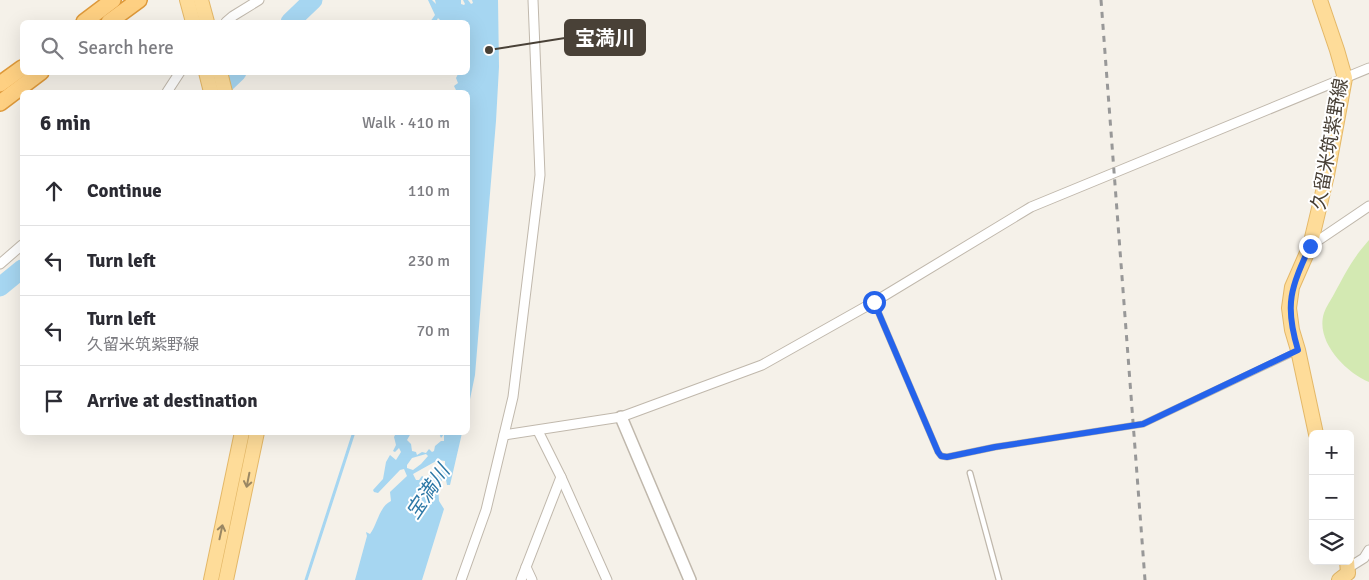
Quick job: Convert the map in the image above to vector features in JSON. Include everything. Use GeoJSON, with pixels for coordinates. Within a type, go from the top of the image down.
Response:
{"type":"FeatureCollection","features":[{"type":"Feature","properties":{"kind":"highway"},"geometry":{"type":"LineString","coordinates":[[87,20],[113,0]]}},
{"type":"Feature","properties":{"kind":"highway"},"geometry":{"type":"LineString","coordinates":[[111,20],[139,0]]}},
{"type":"Feature","properties":{"kind":"highway"},"geometry":{"type":"LineString","coordinates":[[0,84],[20,69]]}},
{"type":"Feature","properties":{"kind":"highway"},"geometry":{"type":"LineString","coordinates":[[0,103],[37,75]]}},
{"type":"Feature","properties":{"kind":"main road"},"geometry":{"type":"LineString","coordinates":[[187,0],[199,14]]}},
{"type":"Feature","properties":{"kind":"main road","name":"久留米筑紫野線"},"geometry":{"type":"LineString","coordinates":[[1315,430],[1292,330],[1290,308],[1292,287],[1310,246],[1327,175],[1344,78],[1337,50],[1320,0]]}},
{"type":"Feature","properties":{"kind":"main road"},"geometry":{"type":"LineString","coordinates":[[207,75],[210,90]]}},
{"type":"Feature","properties":{"kind":"main road"},"geometry":{"type":"LineString","coordinates":[[221,75],[224,90]]}},
{"type":"Feature","properties":{"kind":"main road"},"geometry":{"type":"LineString","coordinates":[[211,580],[241,435]]}},
{"type":"Feature","properties":{"kind":"main road"},"geometry":{"type":"LineString","coordinates":[[226,580],[256,435]]}},
{"type":"Feature","properties":{"kind":"street"},"geometry":{"type":"LineString","coordinates":[[228,20],[259,0]]}},
{"type":"Feature","properties":{"kind":"street"},"geometry":{"type":"LineString","coordinates":[[462,580],[486,510],[513,397],[540,174],[533,0]]}},
{"type":"Feature","properties":{"kind":"street"},"geometry":{"type":"LineString","coordinates":[[504,435],[621,418],[762,365],[874,302],[1031,207],[1369,68]]}},
{"type":"Feature","properties":{"kind":"street"},"geometry":{"type":"LineString","coordinates":[[169,90],[178,75]]}},
{"type":"Feature","properties":{"kind":"street"},"geometry":{"type":"LineString","coordinates":[[1310,246],[1369,206]]}},
{"type":"Feature","properties":{"kind":"street"},"geometry":{"type":"LineString","coordinates":[[0,264],[20,247]]}},
{"type":"Feature","properties":{"kind":"street"},"geometry":{"type":"LineString","coordinates":[[621,418],[688,579]]}},
{"type":"Feature","properties":{"kind":"street"},"geometry":{"type":"LineString","coordinates":[[538,430],[607,580]]}},
{"type":"Feature","properties":{"kind":"street"},"geometry":{"type":"LineString","coordinates":[[521,580],[561,477]]}},
{"type":"Feature","properties":{"kind":"street"},"geometry":{"type":"LineString","coordinates":[[1346,572],[1364,558],[1369,550]]}},
{"type":"Feature","properties":{"kind":"street"},"geometry":{"type":"LineString","coordinates":[[526,567],[532,580]]}},
{"type":"Feature","properties":{"kind":"lane"},"geometry":{"type":"LineString","coordinates":[[874,302],[938,452],[941,456],[947,457],[995,447],[1143,424],[1298,350]]}},
{"type":"Feature","properties":{"kind":"lane"},"geometry":{"type":"LineString","coordinates":[[970,474],[999,580]]}},
{"type":"Feature","properties":{"kind":"green space"},"geometry":{"type":"Polygon","coordinates":[[[1369,240],[1369,382],[1351,371],[1334,354],[1324,334],[1322,324],[1328,304],[1353,260],[1369,240]]]}},
{"type":"Feature","properties":{"kind":"water"},"geometry":{"type":"Polygon","coordinates":[[[428,0],[432,0],[436,4],[435,0],[461,0],[461,4],[464,5],[463,0],[468,0],[471,4],[473,3],[472,0],[498,0],[499,67],[496,121],[475,375],[470,399],[470,90],[456,90],[454,86],[458,83],[456,78],[458,75],[470,75],[470,20],[440,20],[438,18],[437,20],[431,20],[435,15],[428,0]]]}},
{"type":"Feature","properties":{"kind":"water"},"geometry":{"type":"Polygon","coordinates":[[[395,435],[410,435],[407,440],[411,444],[412,451],[416,452],[417,455],[422,452],[426,453],[429,449],[432,452],[434,451],[435,446],[444,441],[444,435],[462,435],[450,485],[447,485],[444,478],[438,485],[439,501],[444,509],[422,580],[355,580],[367,536],[366,532],[370,534],[373,530],[381,511],[391,501],[390,492],[407,476],[404,469],[400,470],[378,493],[373,490],[383,479],[386,462],[390,455],[396,460],[401,452],[399,448],[395,452],[393,451],[396,445],[395,435]],[[426,454],[412,458],[407,468],[413,470],[428,456],[426,454]],[[438,460],[413,474],[416,480],[419,480],[422,476],[428,480],[430,474],[437,475],[445,465],[445,461],[438,460]]]}},
{"type":"Feature","properties":{"kind":"waterway"},"geometry":{"type":"LineString","coordinates":[[292,20],[313,0]]}},
{"type":"Feature","properties":{"kind":"waterway"},"geometry":{"type":"LineString","coordinates":[[218,90],[234,75]]}},
{"type":"Feature","properties":{"kind":"waterway"},"geometry":{"type":"LineString","coordinates":[[0,287],[20,271]]}},
{"type":"Feature","properties":{"kind":"waterway"},"geometry":{"type":"LineString","coordinates":[[306,580],[353,435]]}},
{"type":"Feature","properties":{"kind":"railway"},"geometry":{"type":"LineString","coordinates":[[1101,0],[1145,580]]}},
{"type":"Feature","properties":{"kind":"place","name":"宝満川"},"geometry":{"type":"Point","coordinates":[489,50]}},
{"type":"Feature","properties":{"kind":"route"},"geometry":{"type":"LineString","coordinates":[[874,302],[902,363],[925,424],[938,452],[941,456],[947,457],[995,447],[1143,424],[1293,353],[1298,350],[1292,330],[1290,308],[1292,287],[1310,246]]}}]}
